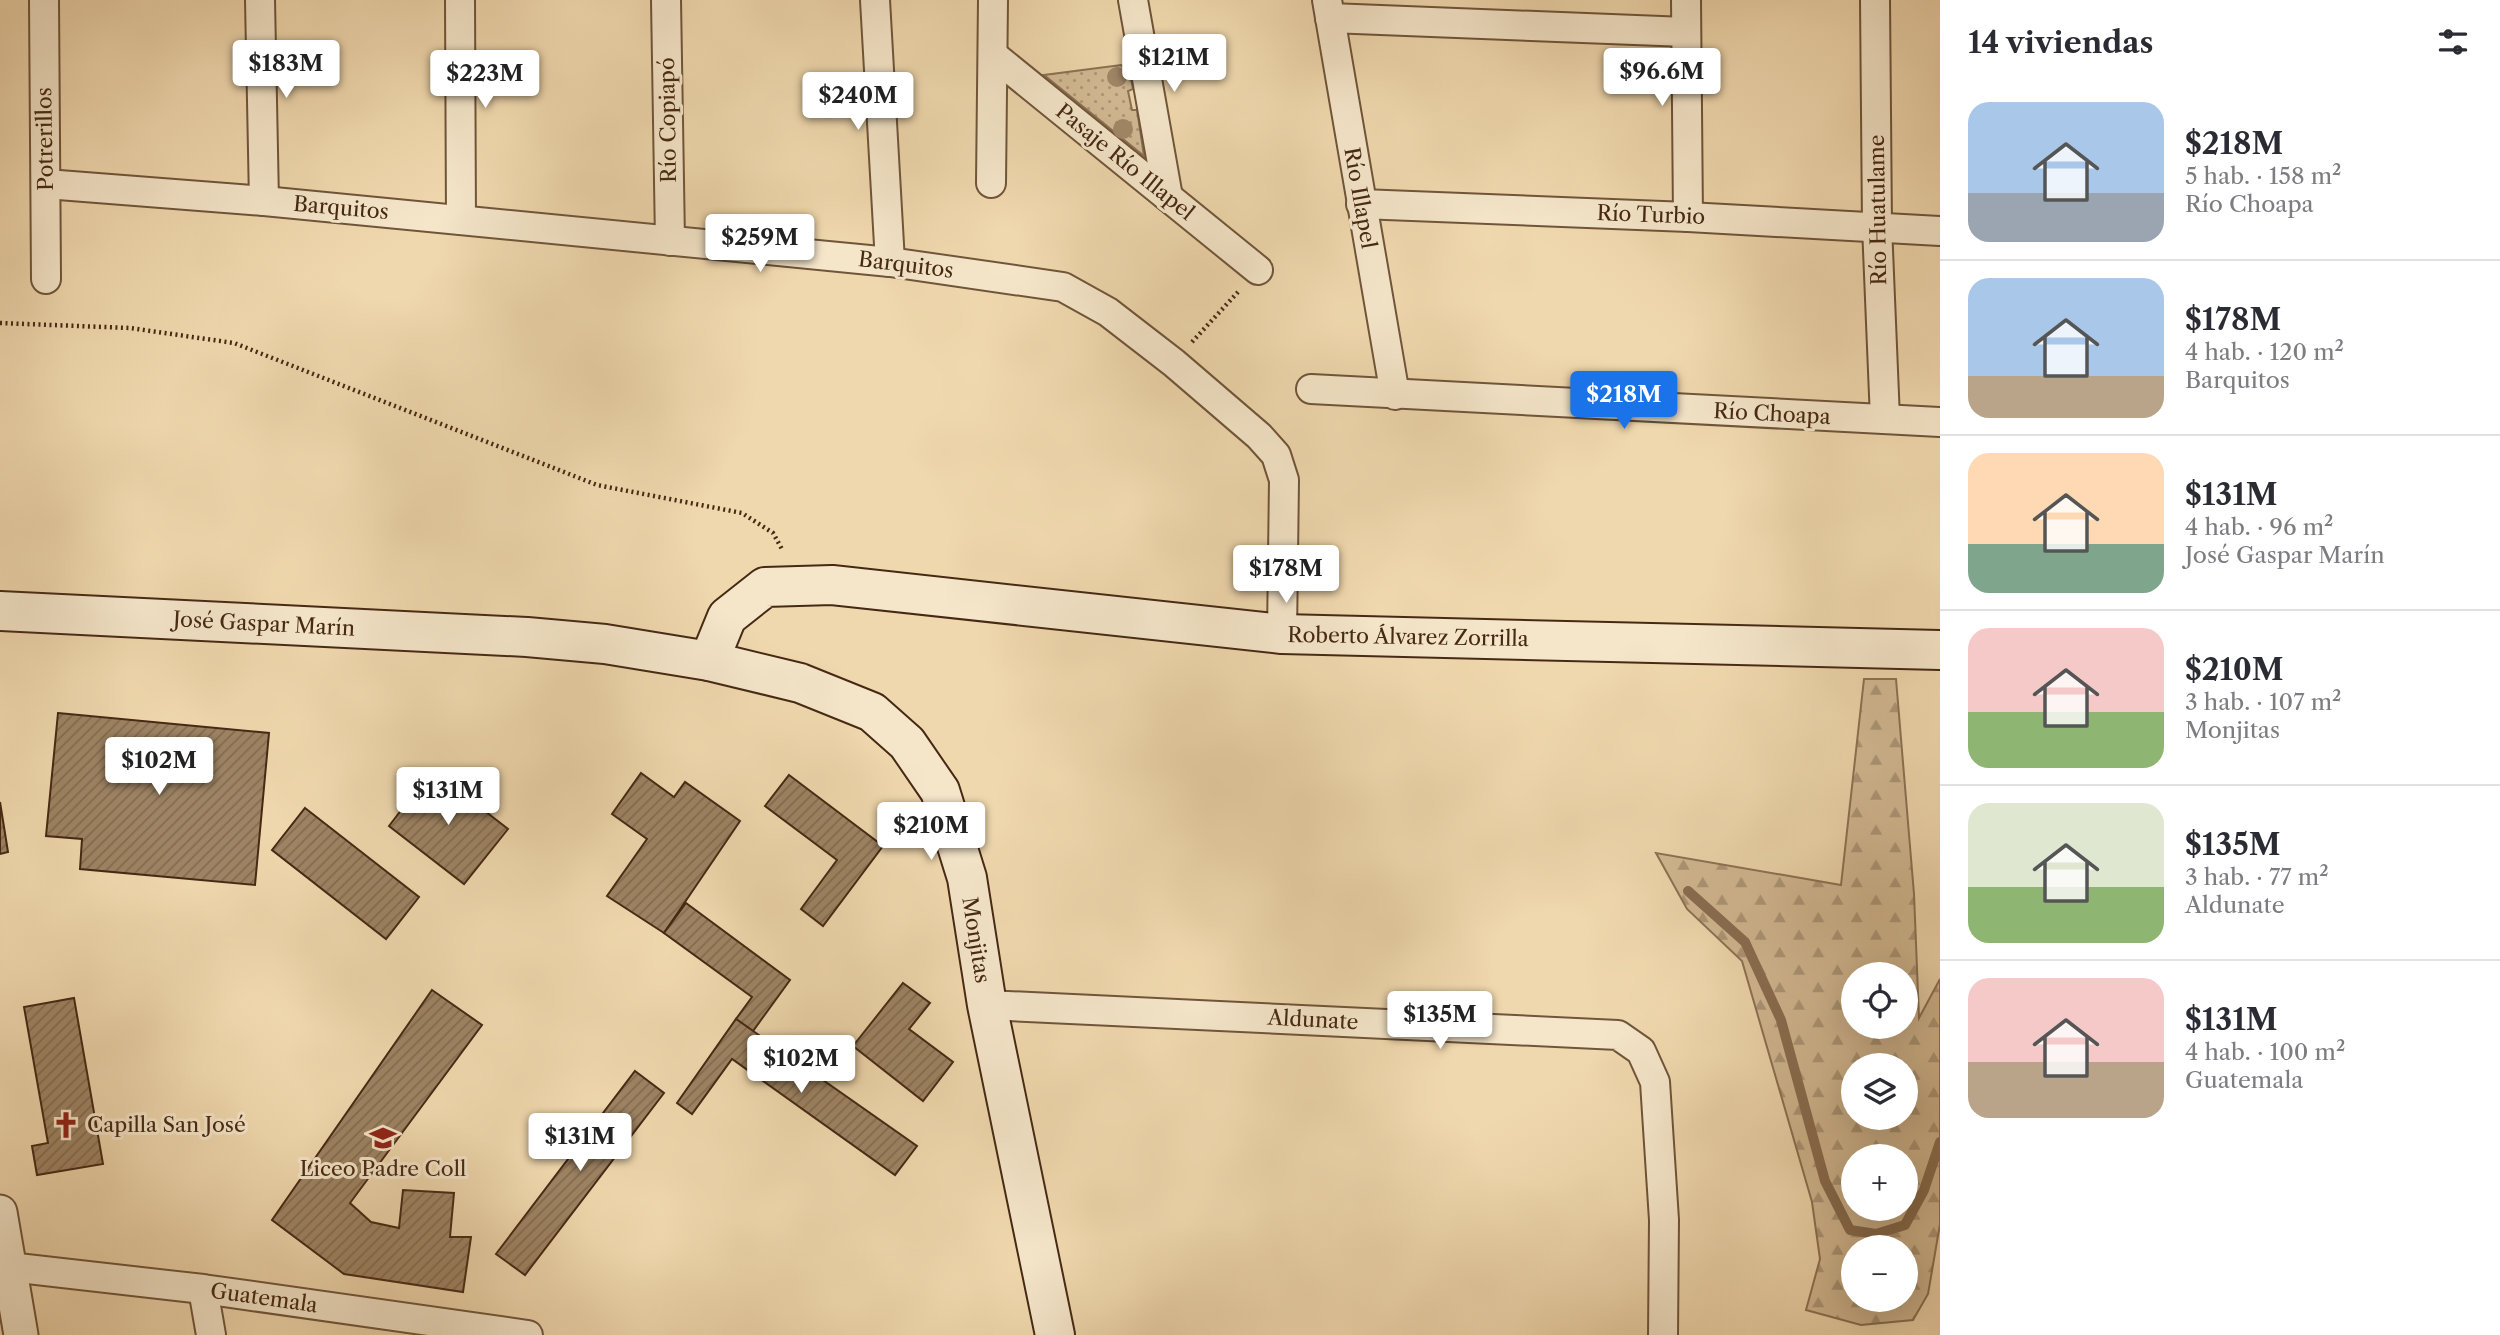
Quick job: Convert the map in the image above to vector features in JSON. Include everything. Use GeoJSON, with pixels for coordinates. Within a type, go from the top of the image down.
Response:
{"type":"FeatureCollection","features":[{"type":"Feature","properties":{"kind":"main road","name":"Roberto Álvarez Zorrilla"},"geometry":{"type":"LineString","coordinates":[[709,661],[727,617],[765,587],[802,585],[832,585],[1282,634],[1940,650]]}},
{"type":"Feature","properties":{"kind":"main road","name":"José Gaspar Marín"},"geometry":{"type":"LineString","coordinates":[[0,611],[527,636]]}},
{"type":"Feature","properties":{"kind":"main road","name":"Monjitas"},"geometry":{"type":"LineString","coordinates":[[527,636],[605,644],[709,661],[800,683],[872,712],[906,743],[940,791],[967,878],[987,1005],[1055,1335]]}},
{"type":"Feature","properties":{"kind":"street","name":"Potrerillos"},"geometry":{"type":"LineString","coordinates":[[44,0],[46,279]]}},
{"type":"Feature","properties":{"kind":"street"},"geometry":{"type":"LineString","coordinates":[[260,0],[264,201]]}},
{"type":"Feature","properties":{"kind":"street"},"geometry":{"type":"LineString","coordinates":[[460,0],[461,219]]}},
{"type":"Feature","properties":{"kind":"street","name":"Río Copiapó"},"geometry":{"type":"LineString","coordinates":[[666,0],[670,241]]}},
{"type":"Feature","properties":{"kind":"street"},"geometry":{"type":"LineString","coordinates":[[875,0],[890,262]]}},
{"type":"Feature","properties":{"kind":"street"},"geometry":{"type":"LineString","coordinates":[[991,183],[993,0]]}},
{"type":"Feature","properties":{"kind":"street"},"geometry":{"type":"LineString","coordinates":[[1133,0],[1168,197]]}},
{"type":"Feature","properties":{"kind":"street"},"geometry":{"type":"LineString","coordinates":[[1686,0],[1688,216]]}},
{"type":"Feature","properties":{"kind":"street","name":"Río Huatulame"},"geometry":{"type":"LineString","coordinates":[[1875,0],[1877,226],[1885,419]]}},
{"type":"Feature","properties":{"kind":"street"},"geometry":{"type":"LineString","coordinates":[[1329,9],[1686,32]]}},
{"type":"Feature","properties":{"kind":"street","name":"Río Illapel"},"geometry":{"type":"LineString","coordinates":[[1329,9],[1395,395]]}},
{"type":"Feature","properties":{"kind":"street","name":"Pasaje Río Illapel"},"geometry":{"type":"LineString","coordinates":[[993,55],[1258,270]]}},
{"type":"Feature","properties":{"kind":"street","name":"Barquitos"},"geometry":{"type":"LineString","coordinates":[[46,184],[461,219],[890,262],[1063,287],[1108,312],[1174,363],[1259,436],[1276,455],[1284,480],[1282,634]]}},
{"type":"Feature","properties":{"kind":"street","name":"Río Turbio"},"geometry":{"type":"LineString","coordinates":[[1361,204],[1688,216],[1940,231]]}},
{"type":"Feature","properties":{"kind":"street","name":"Río Choapa"},"geometry":{"type":"LineString","coordinates":[[1311,389],[1940,422]]}},
{"type":"Feature","properties":{"kind":"street","name":"Aldunate"},"geometry":{"type":"LineString","coordinates":[[987,1005],[1618,1035],[1642,1051],[1655,1082],[1664,1220],[1663,1335]]}},
{"type":"Feature","properties":{"kind":"street"},"geometry":{"type":"LineString","coordinates":[[0,1212],[5,1267],[21,1335]]}},
{"type":"Feature","properties":{"kind":"street","name":"Guatemala"},"geometry":{"type":"LineString","coordinates":[[5,1267],[203,1289],[471,1331],[528,1335]]}},
{"type":"Feature","properties":{"kind":"street"},"geometry":{"type":"LineString","coordinates":[[203,1289],[211,1335]]}},
{"type":"Feature","properties":{"kind":"path"},"geometry":{"type":"LineString","coordinates":[[1174,363],[1258,270]]}},
{"type":"Feature","properties":{"kind":"path"},"geometry":{"type":"LineString","coordinates":[[0,323],[130,328],[234,343],[597,485],[742,513],[773,533],[802,585]]}},
{"type":"Feature","properties":{"kind":"green space"},"geometry":{"type":"Polygon","coordinates":[[[1121,65],[1130,73],[1133,89],[1128,91],[1132,110],[1137,110],[1144,156],[1044,75],[1121,65]]]}},
{"type":"Feature","properties":{"kind":"green space"},"geometry":{"type":"Polygon","coordinates":[[[1864,679],[1896,679],[1914,894],[1917,962],[1841,962],[1841,1039],[1918,1039],[1918,993],[1919,1018],[1940,979],[1940,1224],[1928,1294],[1918,1311],[1918,1235],[1841,1235],[1841,1312],[1918,1312],[1913,1320],[1861,1325],[1806,1310],[1820,1259],[1812,1202],[1742,961],[1687,909],[1656,853],[1841,885],[1864,679]]]}},
{"type":"Feature","properties":{"kind":"building"},"geometry":{"type":"Polygon","coordinates":[[[58,713],[269,733],[255,885],[80,869],[82,839],[46,836],[58,713]]]}},
{"type":"Feature","properties":{"kind":"building"},"geometry":{"type":"Polygon","coordinates":[[[432,770],[508,829],[464,884],[389,826],[432,770]]]}},
{"type":"Feature","properties":{"kind":"building"},"geometry":{"type":"Polygon","coordinates":[[[641,773],[674,797],[685,782],[740,821],[664,933],[607,896],[647,839],[612,814],[641,773]]]}},
{"type":"Feature","properties":{"kind":"building"},"geometry":{"type":"Polygon","coordinates":[[[789,775],[883,846],[823,926],[801,909],[837,860],[765,806],[789,775]]]}},
{"type":"Feature","properties":{"kind":"building"},"geometry":{"type":"Polygon","coordinates":[[[0,802],[8,852],[0,854],[0,802]]]}},
{"type":"Feature","properties":{"kind":"building"},"geometry":{"type":"Polygon","coordinates":[[[305,808],[419,897],[386,939],[272,850],[305,808]]]}},
{"type":"Feature","properties":{"kind":"building"},"geometry":{"type":"Polygon","coordinates":[[[686,903],[790,980],[753,1031],[736,1019],[752,997],[664,933],[686,903]]]}},
{"type":"Feature","properties":{"kind":"building"},"geometry":{"type":"Polygon","coordinates":[[[903,983],[930,1003],[909,1029],[953,1062],[923,1101],[853,1046],[903,983]]]}},
{"type":"Feature","properties":{"kind":"building"},"geometry":{"type":"Polygon","coordinates":[[[432,990],[482,1025],[350,1203],[371,1222],[399,1228],[403,1190],[454,1193],[450,1237],[471,1237],[463,1292],[344,1274],[272,1220],[432,990]]]}},
{"type":"Feature","properties":{"kind":"building"},"geometry":{"type":"Polygon","coordinates":[[[74,998],[103,1164],[37,1175],[32,1146],[48,1143],[24,1007],[74,998]]]}},
{"type":"Feature","properties":{"kind":"building"},"geometry":{"type":"Polygon","coordinates":[[[736,1019],[917,1146],[895,1175],[732,1059],[692,1114],[677,1103],[736,1019]]]}},
{"type":"Feature","properties":{"kind":"building"},"geometry":{"type":"Polygon","coordinates":[[[635,1071],[664,1093],[525,1275],[496,1254],[635,1071]]]}},
{"type":"Feature","properties":{"kind":"waterway"},"geometry":{"type":"LineString","coordinates":[[1688,891],[1745,942],[1781,1020],[1825,1181],[1850,1230],[1876,1234],[1905,1225],[1924,1190],[1940,1142]]}},
{"type":"Feature","properties":{"kind":"place","name":"Capilla San José"},"geometry":{"type":"Point","coordinates":[66,1125]}},
{"type":"Feature","properties":{"kind":"place","name":"Liceo Padre Coll"},"geometry":{"type":"Point","coordinates":[383,1138]}}]}
